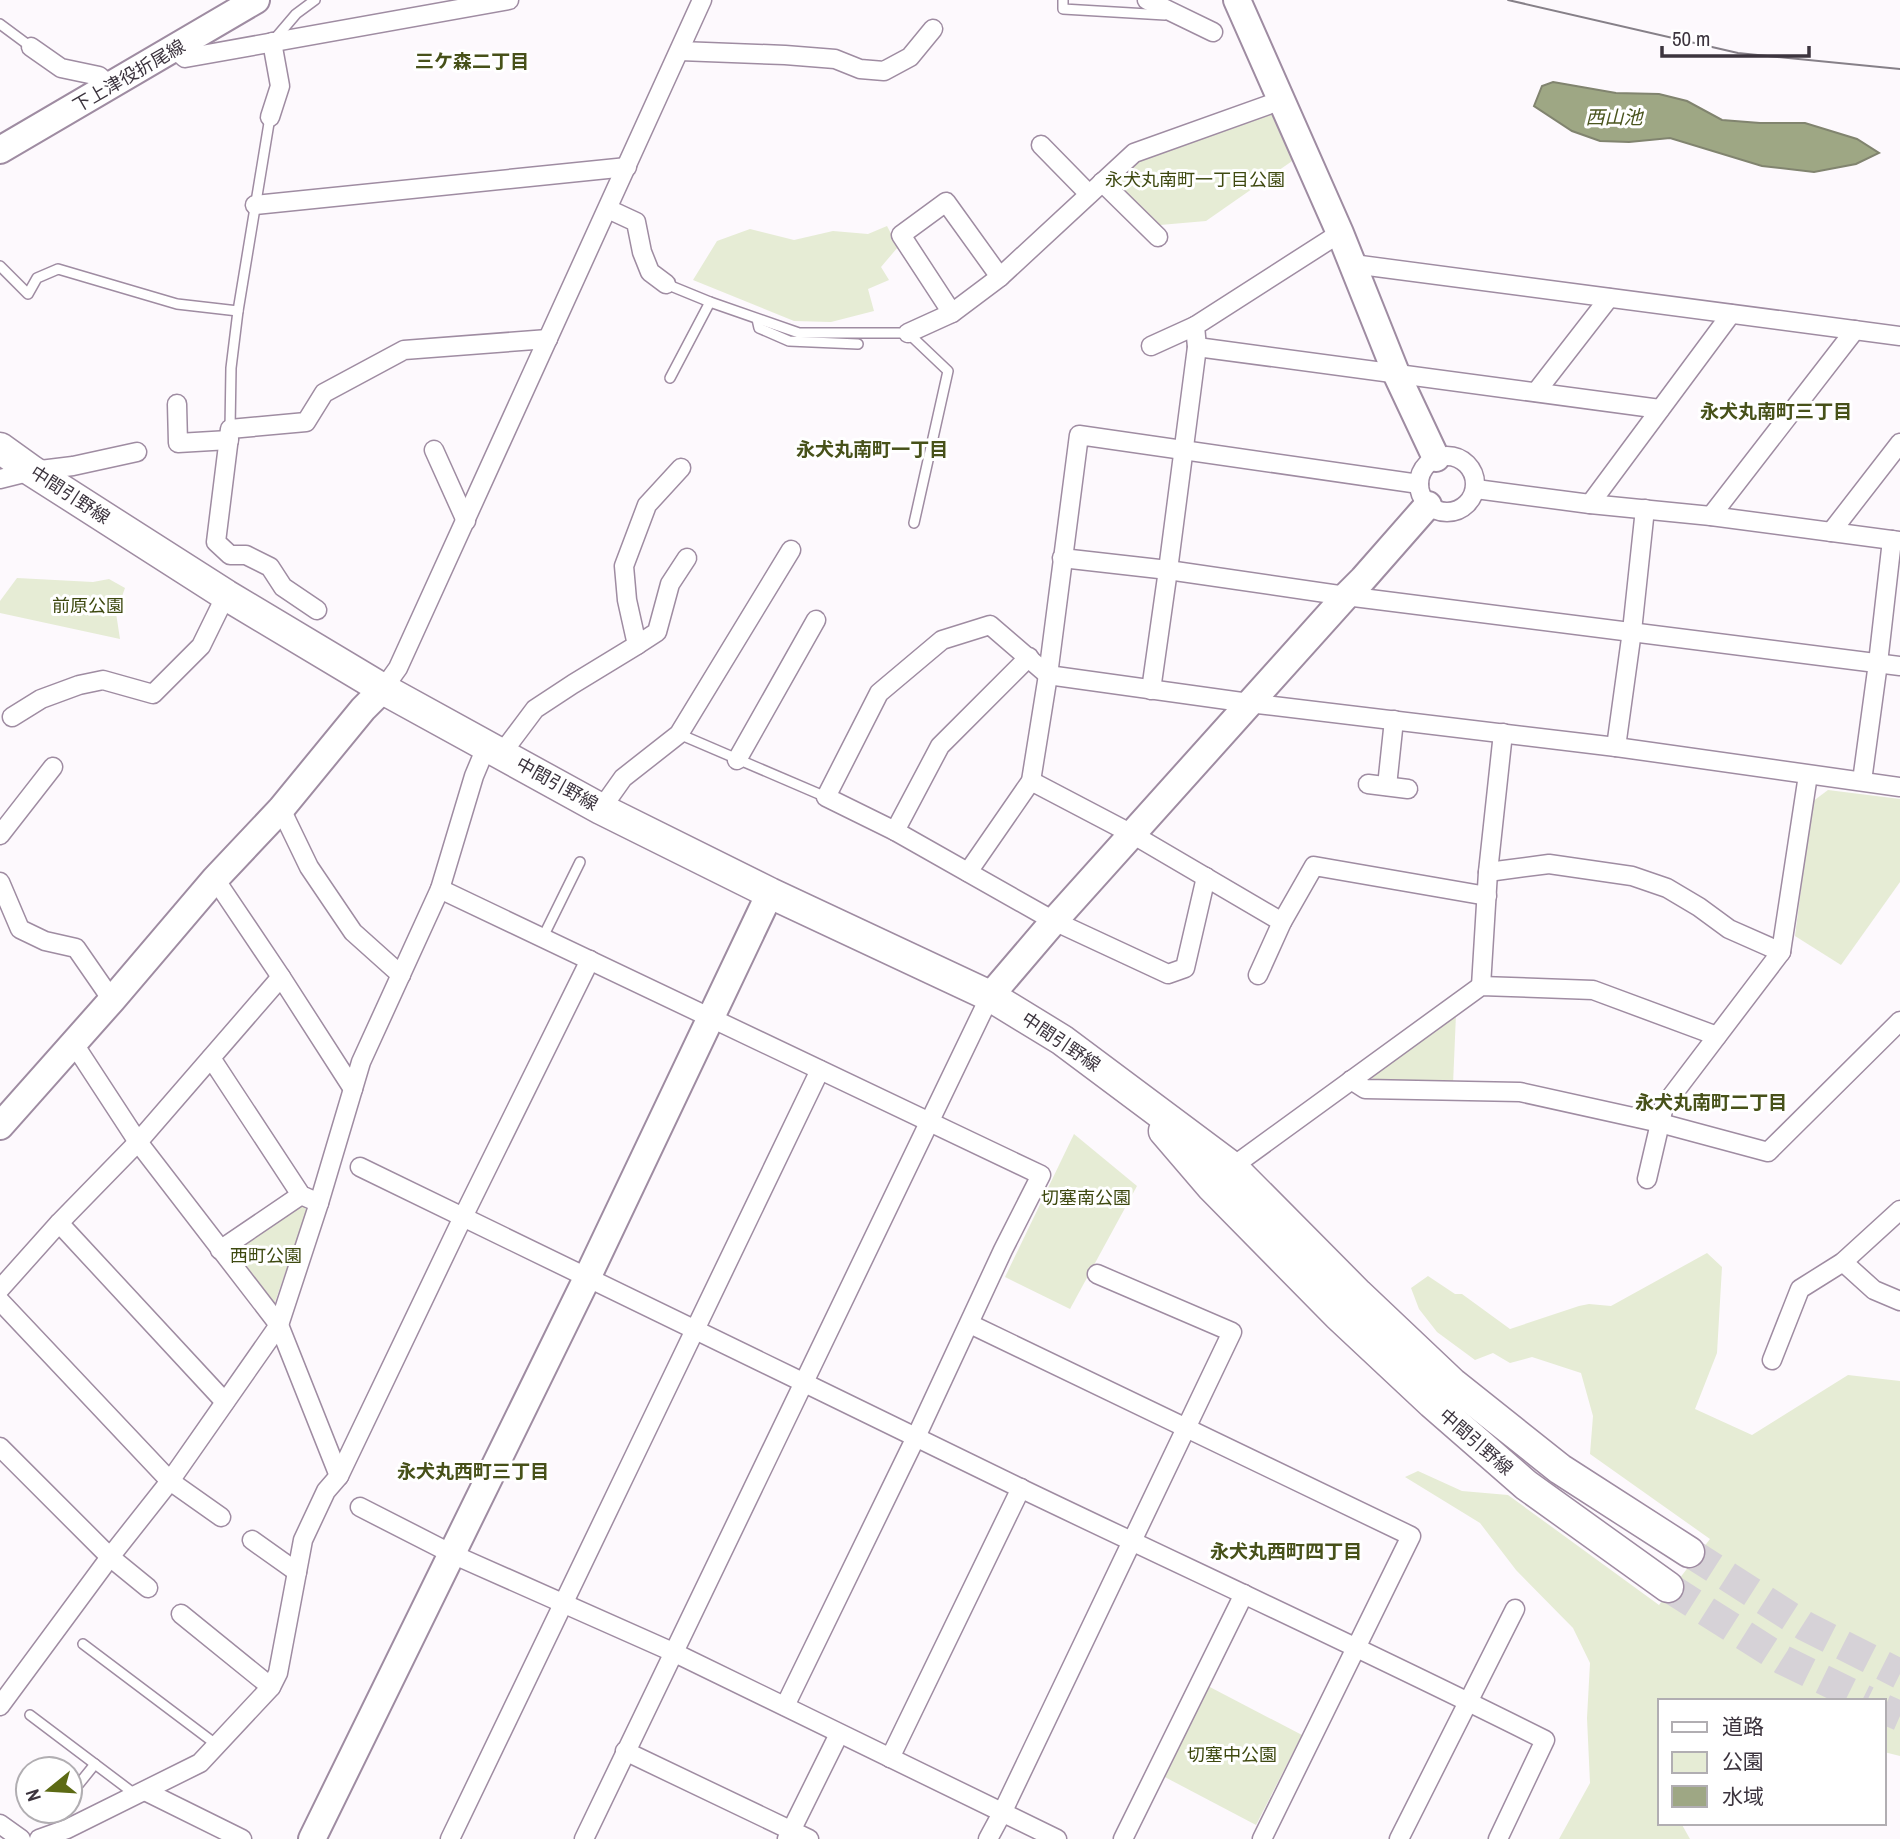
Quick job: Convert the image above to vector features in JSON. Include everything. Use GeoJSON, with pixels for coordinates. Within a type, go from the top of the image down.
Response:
{"type":"FeatureCollection","features":[{"type":"Feature","properties":{"kind":"main road","name":"中間引野線"},"geometry":{"type":"LineString","coordinates":[[0,448],[226,595],[383,689],[601,809],[770,893],[990,996],[1062,1040],[1232,1167],[1358,1294],[1452,1383],[1560,1469],[1689,1552]]}},
{"type":"Feature","properties":{"kind":"main road","name":"中間引野線"},"geometry":{"type":"LineString","coordinates":[[1130,1091],[1212,1187],[1338,1315],[1432,1404],[1526,1485],[1668,1587]]}},
{"type":"Feature","properties":{"kind":"street","name":"下上津役折尾線"},"geometry":{"type":"LineString","coordinates":[[0,150],[256,0]]}},
{"type":"Feature","properties":{"kind":"street"},"geometry":{"type":"LineString","coordinates":[[175,49],[184,58],[509,0]]}},
{"type":"Feature","properties":{"kind":"street"},"geometry":{"type":"LineString","coordinates":[[0,1126],[215,879],[281,808],[398,668],[702,0]]}},
{"type":"Feature","properties":{"kind":"street"},"geometry":{"type":"LineString","coordinates":[[1147,0],[1213,32]]}},
{"type":"Feature","properties":{"kind":"street"},"geometry":{"type":"LineString","coordinates":[[1237,0],[1340,233],[1396,373],[1436,458]]}},
{"type":"Feature","properties":{"kind":"street"},"geometry":{"type":"LineString","coordinates":[[680,51],[835,59],[860,69],[884,71],[910,57],[933,29]]}},
{"type":"Feature","properties":{"kind":"street"},"geometry":{"type":"LineString","coordinates":[[270,117],[280,86],[272,42]]}},
{"type":"Feature","properties":{"kind":"street"},"geometry":{"type":"LineString","coordinates":[[31,47],[61,68],[99,76],[110,86]]}},
{"type":"Feature","properties":{"kind":"street"},"geometry":{"type":"LineString","coordinates":[[908,333],[952,313],[1000,277],[1134,153],[1282,100]]}},
{"type":"Feature","properties":{"kind":"street"},"geometry":{"type":"LineString","coordinates":[[1041,145],[1158,237]]}},
{"type":"Feature","properties":{"kind":"street"},"geometry":{"type":"LineString","coordinates":[[255,205],[627,167]]}},
{"type":"Feature","properties":{"kind":"street"},"geometry":{"type":"LineString","coordinates":[[952,313],[901,235],[946,202],[1000,277]]}},
{"type":"Feature","properties":{"kind":"street"},"geometry":{"type":"LineString","coordinates":[[608,209],[636,222],[642,252],[650,272],[666,284]]}},
{"type":"Feature","properties":{"kind":"street"},"geometry":{"type":"LineString","coordinates":[[1151,346],[1195,326],[1340,233]]}},
{"type":"Feature","properties":{"kind":"street"},"geometry":{"type":"LineString","coordinates":[[1353,264],[1900,336]]}},
{"type":"Feature","properties":{"kind":"street"},"geometry":{"type":"LineString","coordinates":[[1536,392],[1609,298]]}},
{"type":"Feature","properties":{"kind":"street"},"geometry":{"type":"LineString","coordinates":[[1590,504],[1731,314]]}},
{"type":"Feature","properties":{"kind":"street"},"geometry":{"type":"LineString","coordinates":[[1151,690],[1197,347],[1195,326]]}},
{"type":"Feature","properties":{"kind":"street"},"geometry":{"type":"LineString","coordinates":[[1711,516],[1855,330]]}},
{"type":"Feature","properties":{"kind":"street"},"geometry":{"type":"LineString","coordinates":[[177,404],[178,443],[306,422],[324,393],[404,350],[548,339]]}},
{"type":"Feature","properties":{"kind":"street"},"geometry":{"type":"LineString","coordinates":[[1197,347],[1660,409]]}},
{"type":"Feature","properties":{"kind":"street"},"geometry":{"type":"LineString","coordinates":[[230,435],[216,542],[230,555],[246,555],[270,567],[283,587],[317,610]]}},
{"type":"Feature","properties":{"kind":"street"},"geometry":{"type":"LineString","coordinates":[[584,1839],[990,996],[1054,921],[1363,579],[1423,494],[1424,468],[1429,462],[1436,458],[1455,456],[1470,466],[1476,489],[1470,500],[1456,511],[1438,511],[1423,494],[1183,450],[1079,435],[1048,675],[1031,781],[968,872]]}},
{"type":"Feature","properties":{"kind":"street"},"geometry":{"type":"LineString","coordinates":[[1831,532],[1900,443]]}},
{"type":"Feature","properties":{"kind":"street"},"geometry":{"type":"LineString","coordinates":[[435,450],[466,521]]}},
{"type":"Feature","properties":{"kind":"street"},"geometry":{"type":"LineString","coordinates":[[0,479],[137,452]]}},
{"type":"Feature","properties":{"kind":"street"},"geometry":{"type":"LineString","coordinates":[[637,645],[626,600],[624,566],[647,505],[681,468]]}},
{"type":"Feature","properties":{"kind":"street"},"geometry":{"type":"LineString","coordinates":[[1476,489],[1896,540],[1862,781]]}},
{"type":"Feature","properties":{"kind":"street"},"geometry":{"type":"LineString","coordinates":[[1616,747],[1645,509]]}},
{"type":"Feature","properties":{"kind":"street"},"geometry":{"type":"LineString","coordinates":[[601,809],[623,778],[679,734],[791,550]]}},
{"type":"Feature","properties":{"kind":"street"},"geometry":{"type":"LineString","coordinates":[[0,1706],[170,1480],[279,1325],[361,1062],[440,889],[474,776],[494,749],[535,709],[657,632],[670,584],[687,558]]}},
{"type":"Feature","properties":{"kind":"street"},"geometry":{"type":"LineString","coordinates":[[1062,558],[1168,569],[1346,596],[1900,666]]}},
{"type":"Feature","properties":{"kind":"street"},"geometry":{"type":"LineString","coordinates":[[12,717],[41,699],[79,685],[103,680],[153,694],[201,646],[226,595]]}},
{"type":"Feature","properties":{"kind":"street"},"geometry":{"type":"LineString","coordinates":[[737,760],[816,620]]}},
{"type":"Feature","properties":{"kind":"street"},"geometry":{"type":"LineString","coordinates":[[1206,877],[1185,968],[1168,974],[1054,921],[895,831],[826,797],[879,693],[942,640],[990,625],[1048,675],[1249,703],[1616,747],[1900,787]]}},
{"type":"Feature","properties":{"kind":"street"},"geometry":{"type":"LineString","coordinates":[[895,831],[940,746],[1028,657]]}},
{"type":"Feature","properties":{"kind":"street"},"geometry":{"type":"LineString","coordinates":[[1387,786],[1394,720]]}},
{"type":"Feature","properties":{"kind":"street"},"geometry":{"type":"LineString","coordinates":[[1481,986],[1488,872],[1503,733]]}},
{"type":"Feature","properties":{"kind":"street"},"geometry":{"type":"LineString","coordinates":[[0,835],[53,767]]}},
{"type":"Feature","properties":{"kind":"street"},"geometry":{"type":"LineString","coordinates":[[1647,1179],[1664,1106],[1781,951],[1808,775]]}},
{"type":"Feature","properties":{"kind":"street"},"geometry":{"type":"LineString","coordinates":[[1031,781],[1132,834],[1282,922]]}},
{"type":"Feature","properties":{"kind":"street"},"geometry":{"type":"LineString","coordinates":[[1368,784],[1408,789]]}},
{"type":"Feature","properties":{"kind":"street"},"geometry":{"type":"LineString","coordinates":[[281,808],[309,867],[352,932],[401,975]]}},
{"type":"Feature","properties":{"kind":"street"},"geometry":{"type":"LineString","coordinates":[[1488,872],[1549,863],[1632,876],[1667,888],[1729,929],[1781,951]]}},
{"type":"Feature","properties":{"kind":"street"},"geometry":{"type":"LineString","coordinates":[[1258,975],[1282,922],[1314,866],[1486,896]]}},
{"type":"Feature","properties":{"kind":"street"},"geometry":{"type":"LineString","coordinates":[[215,879],[353,1089]]}},
{"type":"Feature","properties":{"kind":"street"},"geometry":{"type":"LineString","coordinates":[[0,882],[20,929],[45,941],[76,948],[112,1000]]}},
{"type":"Feature","properties":{"kind":"street"},"geometry":{"type":"LineString","coordinates":[[440,889],[1041,1175],[785,1706]]}},
{"type":"Feature","properties":{"kind":"street"},"geometry":{"type":"LineString","coordinates":[[312,1839],[588,1276],[770,893]]}},
{"type":"Feature","properties":{"kind":"street"},"geometry":{"type":"LineString","coordinates":[[39,1839],[65,1834],[200,1763],[271,1687],[278,1672],[303,1540],[326,1491],[339,1476],[590,960]]}},
{"type":"Feature","properties":{"kind":"street"},"geometry":{"type":"LineString","coordinates":[[0,1289],[138,1142],[281,977]]}},
{"type":"Feature","properties":{"kind":"street"},"geometry":{"type":"LineString","coordinates":[[1232,1167],[1481,986],[1593,990],[1717,1036]]}},
{"type":"Feature","properties":{"kind":"street"},"geometry":{"type":"LineString","coordinates":[[1351,1080],[1365,1089],[1520,1092],[1660,1123],[1768,1152],[1900,1021]]}},
{"type":"Feature","properties":{"kind":"street"},"geometry":{"type":"LineString","coordinates":[[74,1044],[138,1142],[279,1325],[339,1476]]}},
{"type":"Feature","properties":{"kind":"street"},"geometry":{"type":"LineString","coordinates":[[211,1058],[301,1195],[318,1203]]}},
{"type":"Feature","properties":{"kind":"street"},"geometry":{"type":"LineString","coordinates":[[450,1839],[820,1070]]}},
{"type":"Feature","properties":{"kind":"street"},"geometry":{"type":"LineString","coordinates":[[360,1167],[588,1276],[803,1384],[1357,1647],[1545,1740],[1498,1839]]}},
{"type":"Feature","properties":{"kind":"street"},"geometry":{"type":"LineString","coordinates":[[220,1250],[301,1195]]}},
{"type":"Feature","properties":{"kind":"street"},"geometry":{"type":"LineString","coordinates":[[1772,1360],[1800,1290],[1843,1262],[1900,1210]]}},
{"type":"Feature","properties":{"kind":"street"},"geometry":{"type":"LineString","coordinates":[[60,1223],[225,1402]]}},
{"type":"Feature","properties":{"kind":"street"},"geometry":{"type":"LineString","coordinates":[[1843,1262],[1874,1290],[1900,1301]]}},
{"type":"Feature","properties":{"kind":"street"},"geometry":{"type":"LineString","coordinates":[[988,1839],[1232,1332],[1097,1274]]}},
{"type":"Feature","properties":{"kind":"street"},"geometry":{"type":"LineString","coordinates":[[0,1301],[170,1480],[221,1517]]}},
{"type":"Feature","properties":{"kind":"street"},"geometry":{"type":"LineString","coordinates":[[970,1324],[1411,1535],[1262,1839]]}},
{"type":"Feature","properties":{"kind":"street"},"geometry":{"type":"LineString","coordinates":[[0,1447],[110,1557],[148,1588]]}},
{"type":"Feature","properties":{"kind":"street"},"geometry":{"type":"LineString","coordinates":[[890,1758],[1021,1488]]}},
{"type":"Feature","properties":{"kind":"street"},"geometry":{"type":"LineString","coordinates":[[360,1507],[452,1554],[675,1653],[1057,1839]]}},
{"type":"Feature","properties":{"kind":"street"},"geometry":{"type":"LineString","coordinates":[[252,1540],[297,1572]]}},
{"type":"Feature","properties":{"kind":"street"},"geometry":{"type":"LineString","coordinates":[[1123,1839],[1244,1594]]}},
{"type":"Feature","properties":{"kind":"street"},"geometry":{"type":"LineString","coordinates":[[1399,1839],[1515,1609]]}},
{"type":"Feature","properties":{"kind":"street"},"geometry":{"type":"LineString","coordinates":[[181,1614],[271,1687]]}},
{"type":"Feature","properties":{"kind":"street"},"geometry":{"type":"LineString","coordinates":[[790,1835],[839,1734]]}},
{"type":"Feature","properties":{"kind":"street"},"geometry":{"type":"LineString","coordinates":[[625,1751],[790,1835],[809,1839]]}},
{"type":"Feature","properties":{"kind":"street"},"geometry":{"type":"LineString","coordinates":[[141,1793],[242,1839]]}},
{"type":"Feature","properties":{"kind":"street"},"geometry":{"type":"LineString","coordinates":[[0,1824],[21,1839]]}},
{"type":"Feature","properties":{"kind":"lane"},"geometry":{"type":"LineString","coordinates":[[272,42],[296,14],[315,0]]}},
{"type":"Feature","properties":{"kind":"lane"},"geometry":{"type":"LineString","coordinates":[[1063,0],[1063,9],[1180,16]]}},
{"type":"Feature","properties":{"kind":"lane"},"geometry":{"type":"LineString","coordinates":[[0,24],[31,47]]}},
{"type":"Feature","properties":{"kind":"lane"},"geometry":{"type":"LineString","coordinates":[[230,435],[232,368],[239,311],[270,117]]}},
{"type":"Feature","properties":{"kind":"lane"},"geometry":{"type":"LineString","coordinates":[[0,266],[28,294],[37,278],[58,269],[177,304],[239,311]]}},
{"type":"Feature","properties":{"kind":"lane"},"geometry":{"type":"LineString","coordinates":[[666,284],[799,333],[908,333],[948,371],[915,523]]}},
{"type":"Feature","properties":{"kind":"lane"},"geometry":{"type":"LineString","coordinates":[[670,378],[710,302]]}},
{"type":"Feature","properties":{"kind":"lane"},"geometry":{"type":"LineString","coordinates":[[757,319],[759,328],[789,341],[858,344]]}},
{"type":"Feature","properties":{"kind":"lane"},"geometry":{"type":"LineString","coordinates":[[679,734],[826,797]]}},
{"type":"Feature","properties":{"kind":"lane"},"geometry":{"type":"LineString","coordinates":[[543,937],[580,862]]}},
{"type":"Feature","properties":{"kind":"lane"},"geometry":{"type":"LineString","coordinates":[[83,1644],[217,1745]]}},
{"type":"Feature","properties":{"kind":"lane"},"geometry":{"type":"LineString","coordinates":[[30,1715],[95,1764],[141,1793]]}},
{"type":"Feature","properties":{"kind":"lane"},"geometry":{"type":"LineString","coordinates":[[84,1778],[95,1764]]}},
{"type":"Feature","properties":{"kind":"green space","name":"永犬丸南町一丁目公園"},"geometry":{"type":"Polygon","coordinates":[[[1276,111],[1295,159],[1206,221],[1160,225],[1115,183],[1140,159],[1276,111]]]}},
{"type":"Feature","properties":{"kind":"green space"},"geometry":{"type":"Polygon","coordinates":[[[887,226],[898,247],[881,267],[889,280],[868,289],[874,311],[831,322],[794,321],[693,280],[717,241],[750,229],[794,240],[833,231],[868,234],[887,226]]]}},
{"type":"Feature","properties":{"kind":"green space","name":"前原公園"},"geometry":{"type":"Polygon","coordinates":[[[17,578],[93,582],[109,579],[125,588],[116,613],[120,639],[0,613],[0,601],[17,578]]]}},
{"type":"Feature","properties":{"kind":"green space"},"geometry":{"type":"Polygon","coordinates":[[[1828,790],[1900,799],[1900,882],[1841,965],[1795,936],[1812,802],[1828,790]]]}},
{"type":"Feature","properties":{"kind":"green space"},"geometry":{"type":"Polygon","coordinates":[[[1456,1014],[1453,1085],[1381,1084],[1368,1076],[1456,1014]]]}},
{"type":"Feature","properties":{"kind":"green space","name":"切塞南公園"},"geometry":{"type":"Polygon","coordinates":[[[1074,1134],[1137,1186],[1070,1309],[1005,1277],[1074,1134]]]}},
{"type":"Feature","properties":{"kind":"green space","name":"西町公園"},"geometry":{"type":"Polygon","coordinates":[[[301,1202],[307,1211],[274,1305],[233,1250],[301,1202]]]}},
{"type":"Feature","properties":{"kind":"green space"},"geometry":{"type":"Polygon","coordinates":[[[1707,1253],[1722,1267],[1717,1353],[1695,1409],[1752,1435],[1848,1375],[1900,1381],[1900,1756],[1886,1752],[1886,1699],[1658,1699],[1658,1825],[1682,1825],[1690,1839],[1559,1839],[1590,1783],[1587,1718],[1590,1663],[1573,1628],[1516,1570],[1480,1523],[1405,1477],[1418,1471],[1462,1491],[1508,1495],[1659,1605],[1710,1539],[1590,1454],[1593,1416],[1581,1373],[1532,1357],[1510,1363],[1493,1353],[1475,1360],[1437,1332],[1419,1309],[1411,1288],[1428,1276],[1455,1294],[1462,1294],[1510,1329],[1579,1306],[1611,1306],[1707,1253]]]}},
{"type":"Feature","properties":{"kind":"green space","name":"切塞中公園"},"geometry":{"type":"Polygon","coordinates":[[[1206,1685],[1302,1735],[1256,1825],[1161,1775],[1206,1685]]]}},
{"type":"Feature","properties":{"kind":"water","name":"西山池"},"geometry":{"type":"Polygon","coordinates":[[[1553,82],[1616,93],[1659,94],[1687,101],[1722,120],[1805,123],[1857,139],[1879,153],[1856,164],[1814,172],[1762,166],[1670,138],[1629,142],[1600,141],[1572,131],[1534,106],[1542,86],[1553,82]]]}},
{"type":"Feature","properties":{"kind":"tunnel"},"geometry":{"type":"LineString","coordinates":[[1689,1552],[1805,1626],[1900,1674]]}},
{"type":"Feature","properties":{"kind":"tunnel"},"geometry":{"type":"LineString","coordinates":[[1668,1587],[1783,1660],[1863,1699]]}},
{"type":"Feature","properties":{"kind":"tunnel"},"geometry":{"type":"LineString","coordinates":[[1886,1710],[1900,1716]]}},
{"type":"Feature","properties":{"kind":"tram line"},"geometry":{"type":"LineString","coordinates":[[1508,0],[1738,53],[1900,69]]}},
{"type":"Feature","properties":{"kind":"district","name":"三ケ森二丁目"},"geometry":{"type":"Point","coordinates":[472,61]}},
{"type":"Feature","properties":{"kind":"district","name":"永犬丸南町三丁目"},"geometry":{"type":"Point","coordinates":[1776,411]}},
{"type":"Feature","properties":{"kind":"district","name":"永犬丸南町一丁目"},"geometry":{"type":"Point","coordinates":[872,449]}},
{"type":"Feature","properties":{"kind":"district","name":"永犬丸南町二丁目"},"geometry":{"type":"Point","coordinates":[1711,1102]}},
{"type":"Feature","properties":{"kind":"district","name":"永犬丸西町三丁目"},"geometry":{"type":"Point","coordinates":[473,1471]}},
{"type":"Feature","properties":{"kind":"district","name":"永犬丸西町四丁目"},"geometry":{"type":"Point","coordinates":[1286,1551]}}]}
